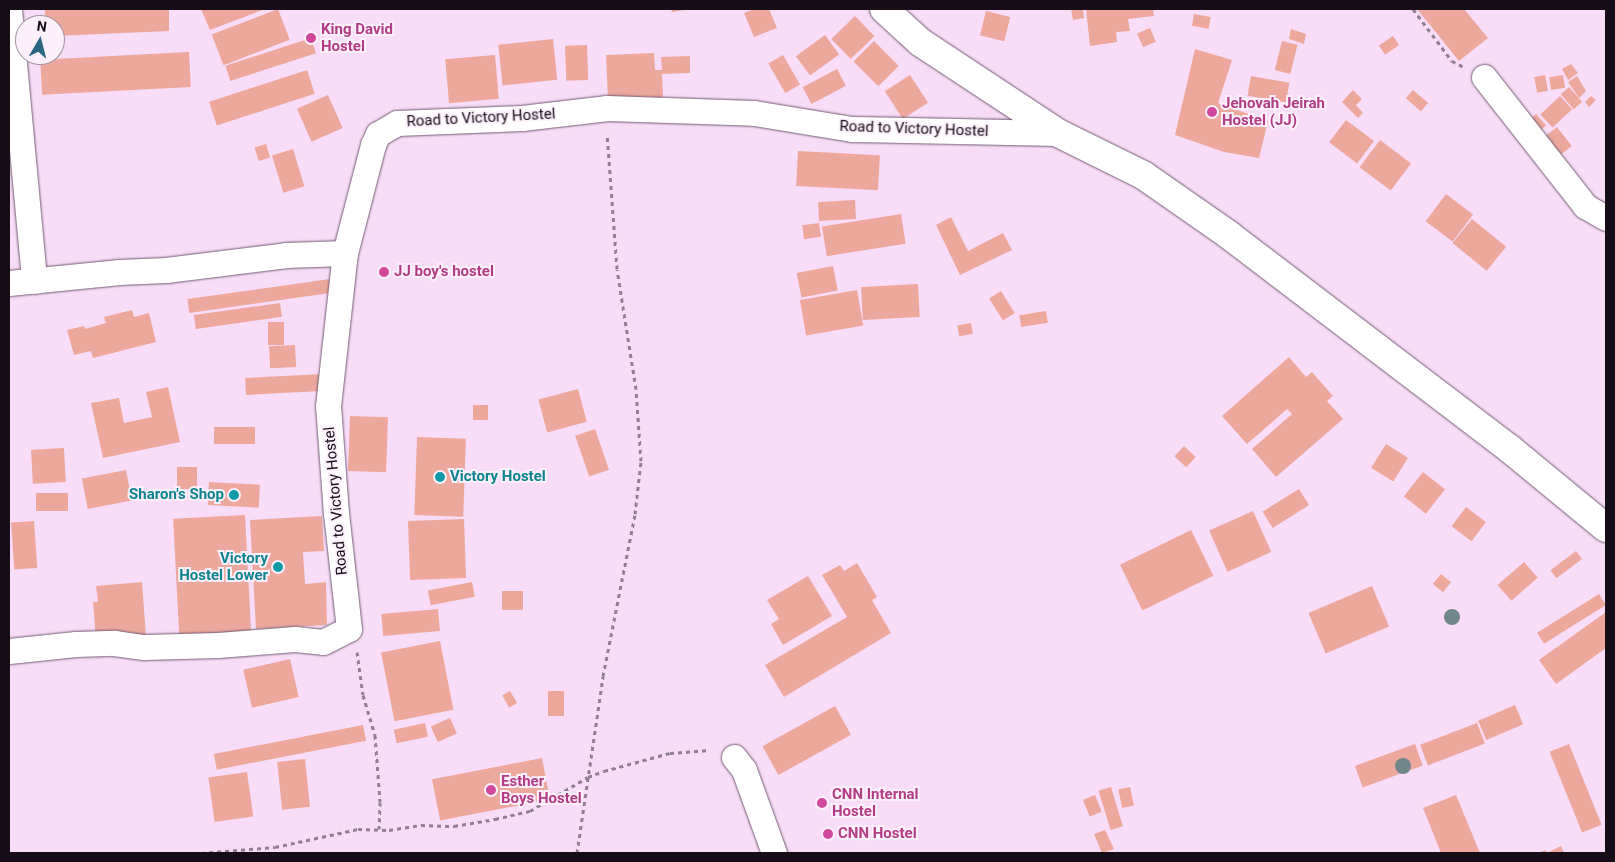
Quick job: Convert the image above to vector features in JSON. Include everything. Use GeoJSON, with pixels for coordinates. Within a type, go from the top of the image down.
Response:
{"type":"FeatureCollection","features":[{"type":"Feature","properties":{"kind":"street"},"geometry":{"type":"LineString","coordinates":[[9,9],[34,281]]}},
{"type":"Feature","properties":{"kind":"street"},"geometry":{"type":"LineString","coordinates":[[884,9],[920,42],[1058,133],[1143,175],[1229,235],[1510,449],[1606,528]]}},
{"type":"Feature","properties":{"kind":"street"},"geometry":{"type":"LineString","coordinates":[[1484,77],[1584,206],[1606,218]]}},
{"type":"Feature","properties":{"kind":"street","name":"Road to Victory Hostel"},"geometry":{"type":"LineString","coordinates":[[349,630],[336,514],[328,406],[344,253],[373,145],[378,134],[397,123],[522,118],[607,108],[754,113],[852,129],[1058,133]]}},
{"type":"Feature","properties":{"kind":"street"},"geometry":{"type":"LineString","coordinates":[[9,283],[119,272],[166,270],[286,255],[344,253]]}},
{"type":"Feature","properties":{"kind":"street"},"geometry":{"type":"LineString","coordinates":[[9,651],[76,644],[114,643],[144,647],[218,645],[295,639],[323,642],[349,630]]}},
{"type":"Feature","properties":{"kind":"street"},"geometry":{"type":"LineString","coordinates":[[734,757],[744,770],[774,853]]}},
{"type":"Feature","properties":{"kind":"path"},"geometry":{"type":"LineString","coordinates":[[1413,9],[1452,61],[1484,77]]}},
{"type":"Feature","properties":{"kind":"path"},"geometry":{"type":"LineString","coordinates":[[577,853],[603,676],[634,514],[641,461],[636,389],[617,269],[610,190],[607,108]]}},
{"type":"Feature","properties":{"kind":"path"},"geometry":{"type":"LineString","coordinates":[[349,630],[356,648],[363,695],[376,735],[379,829]]}},
{"type":"Feature","properties":{"kind":"path"},"geometry":{"type":"LineString","coordinates":[[201,853],[274,847],[358,829],[390,830],[421,825],[454,826],[530,811],[588,777],[670,753],[710,750],[734,757]]}},
{"type":"Feature","properties":{"kind":"building"},"geometry":{"type":"Polygon","coordinates":[[[45,9],[169,9],[169,31],[65,36],[65,15],[45,15],[45,9]]]}},
{"type":"Feature","properties":{"kind":"building"},"geometry":{"type":"Polygon","coordinates":[[[201,9],[265,9],[210,30],[201,9]]]}},
{"type":"Feature","properties":{"kind":"building"},"geometry":{"type":"Polygon","coordinates":[[[278,9],[290,40],[224,65],[212,34],[278,9]]]}},
{"type":"Feature","properties":{"kind":"building"},"geometry":{"type":"Polygon","coordinates":[[[671,9],[684,9],[684,10],[672,12],[671,9]]]}},
{"type":"Feature","properties":{"kind":"building"},"geometry":{"type":"Polygon","coordinates":[[[755,9],[769,9],[777,28],[754,37],[744,13],[755,9]]]}},
{"type":"Feature","properties":{"kind":"building"},"geometry":{"type":"Polygon","coordinates":[[[1071,9],[1083,9],[1084,18],[1073,20],[1071,9]]]}},
{"type":"Feature","properties":{"kind":"building"},"geometry":{"type":"Polygon","coordinates":[[[1086,9],[1153,9],[1154,16],[1128,19],[1130,31],[1116,32],[1117,42],[1090,46],[1086,9]]]}},
{"type":"Feature","properties":{"kind":"building"},"geometry":{"type":"Polygon","coordinates":[[[1417,9],[1464,9],[1488,38],[1459,61],[1417,9]]]}},
{"type":"Feature","properties":{"kind":"building"},"geometry":{"type":"Polygon","coordinates":[[[986,11],[1010,17],[1004,41],[980,35],[986,11]]]}},
{"type":"Feature","properties":{"kind":"building"},"geometry":{"type":"Polygon","coordinates":[[[1194,14],[1211,17],[1209,29],[1192,26],[1194,14]]]}},
{"type":"Feature","properties":{"kind":"building"},"geometry":{"type":"Polygon","coordinates":[[[855,16],[874,36],[851,59],[831,39],[855,16]]]}},
{"type":"Feature","properties":{"kind":"building"},"geometry":{"type":"Polygon","coordinates":[[[1150,28],[1156,42],[1143,47],[1137,33],[1150,28]]]}},
{"type":"Feature","properties":{"kind":"building"},"geometry":{"type":"Polygon","coordinates":[[[1291,29],[1306,34],[1304,44],[1289,39],[1291,29]]]}},
{"type":"Feature","properties":{"kind":"building"},"geometry":{"type":"Polygon","coordinates":[[[825,35],[839,54],[810,76],[796,56],[825,35]]]}},
{"type":"Feature","properties":{"kind":"building"},"geometry":{"type":"Polygon","coordinates":[[[1393,36],[1399,45],[1385,55],[1379,46],[1393,36]]]}},
{"type":"Feature","properties":{"kind":"building"},"geometry":{"type":"Polygon","coordinates":[[[311,38],[316,53],[230,81],[225,66],[311,38]]]}},
{"type":"Feature","properties":{"kind":"building"},"geometry":{"type":"Polygon","coordinates":[[[553,39],[557,80],[503,86],[498,45],[553,39]]]}},
{"type":"Feature","properties":{"kind":"building"},"geometry":{"type":"Polygon","coordinates":[[[874,41],[899,66],[878,86],[853,62],[874,41]]]}},
{"type":"Feature","properties":{"kind":"building"},"geometry":{"type":"Polygon","coordinates":[[[1282,41],[1298,45],[1290,74],[1275,70],[1282,41]]]}},
{"type":"Feature","properties":{"kind":"building"},"geometry":{"type":"Polygon","coordinates":[[[587,45],[588,80],[566,81],[565,46],[587,45]]]}},
{"type":"Feature","properties":{"kind":"building","name":"Jehovah Jeirah Hostel (JJ)"},"geometry":{"type":"Polygon","coordinates":[[[1195,49],[1232,60],[1218,103],[1268,121],[1259,158],[1224,152],[1175,135],[1195,49]]]}},
{"type":"Feature","properties":{"kind":"building"},"geometry":{"type":"Polygon","coordinates":[[[189,52],[191,87],[42,95],[40,65],[65,65],[65,58],[189,52]]]}},
{"type":"Feature","properties":{"kind":"building"},"geometry":{"type":"Polygon","coordinates":[[[654,53],[655,70],[662,70],[661,57],[690,56],[690,73],[662,74],[663,98],[608,100],[606,55],[654,53]]]}},
{"type":"Feature","properties":{"kind":"building"},"geometry":{"type":"Polygon","coordinates":[[[495,55],[499,99],[449,103],[445,59],[495,55]]]}},
{"type":"Feature","properties":{"kind":"building"},"geometry":{"type":"Polygon","coordinates":[[[783,55],[800,84],[785,93],[768,64],[783,55]]]}},
{"type":"Feature","properties":{"kind":"building"},"geometry":{"type":"Polygon","coordinates":[[[1571,64],[1578,73],[1568,80],[1562,69],[1571,64]]]}},
{"type":"Feature","properties":{"kind":"building"},"geometry":{"type":"Polygon","coordinates":[[[837,69],[846,86],[811,104],[803,87],[837,69]]]}},
{"type":"Feature","properties":{"kind":"building"},"geometry":{"type":"Polygon","coordinates":[[[307,70],[315,94],[217,126],[209,102],[307,70]]]}},
{"type":"Feature","properties":{"kind":"building"},"geometry":{"type":"Polygon","coordinates":[[[910,75],[928,103],[903,119],[885,91],[910,75]]]}},
{"type":"Feature","properties":{"kind":"building"},"geometry":{"type":"Polygon","coordinates":[[[1545,75],[1548,91],[1537,93],[1534,77],[1545,75]]]}},
{"type":"Feature","properties":{"kind":"building"},"geometry":{"type":"Polygon","coordinates":[[[1563,75],[1565,88],[1551,90],[1549,77],[1563,75]]]}},
{"type":"Feature","properties":{"kind":"building"},"geometry":{"type":"Polygon","coordinates":[[[1251,76],[1289,83],[1286,102],[1248,96],[1251,76]]]}},
{"type":"Feature","properties":{"kind":"building"},"geometry":{"type":"Polygon","coordinates":[[[1577,76],[1586,91],[1579,98],[1568,82],[1577,76]]]}},
{"type":"Feature","properties":{"kind":"building"},"geometry":{"type":"Polygon","coordinates":[[[1569,87],[1582,102],[1574,109],[1561,94],[1569,87]]]}},
{"type":"Feature","properties":{"kind":"building"},"geometry":{"type":"Polygon","coordinates":[[[1353,90],[1362,99],[1356,105],[1363,113],[1358,118],[1342,102],[1353,90]]]}},
{"type":"Feature","properties":{"kind":"building"},"geometry":{"type":"Polygon","coordinates":[[[1413,90],[1428,103],[1421,111],[1406,98],[1413,90]]]}},
{"type":"Feature","properties":{"kind":"building"},"geometry":{"type":"Polygon","coordinates":[[[328,95],[343,128],[312,142],[297,109],[328,95]]]}},
{"type":"Feature","properties":{"kind":"building"},"geometry":{"type":"Polygon","coordinates":[[[1560,96],[1572,109],[1553,128],[1540,114],[1560,96]]]}},
{"type":"Feature","properties":{"kind":"building"},"geometry":{"type":"Polygon","coordinates":[[[1591,96],[1596,100],[1589,107],[1585,102],[1591,96]]]}},
{"type":"Feature","properties":{"kind":"building"},"geometry":{"type":"Polygon","coordinates":[[[1536,114],[1546,125],[1536,134],[1526,123],[1536,114]]]}},
{"type":"Feature","properties":{"kind":"building"},"geometry":{"type":"Polygon","coordinates":[[[1346,120],[1374,141],[1357,163],[1329,142],[1346,120]]]}},
{"type":"Feature","properties":{"kind":"building"},"geometry":{"type":"Polygon","coordinates":[[[1557,127],[1572,146],[1559,156],[1544,137],[1557,127]]]}},
{"type":"Feature","properties":{"kind":"building"},"geometry":{"type":"Polygon","coordinates":[[[1380,140],[1411,163],[1391,191],[1360,167],[1380,140]]]}},
{"type":"Feature","properties":{"kind":"building"},"geometry":{"type":"Polygon","coordinates":[[[266,144],[270,157],[259,161],[255,148],[266,144]]]}},
{"type":"Feature","properties":{"kind":"building"},"geometry":{"type":"Polygon","coordinates":[[[293,149],[304,186],[283,193],[272,155],[293,149]]]}},
{"type":"Feature","properties":{"kind":"building"},"geometry":{"type":"Polygon","coordinates":[[[798,151],[880,155],[878,190],[796,186],[798,151]]]}},
{"type":"Feature","properties":{"kind":"building"},"geometry":{"type":"Polygon","coordinates":[[[1446,194],[1473,214],[1453,242],[1426,221],[1446,194]]]}},
{"type":"Feature","properties":{"kind":"building"},"geometry":{"type":"Polygon","coordinates":[[[855,200],[856,219],[819,221],[818,202],[855,200]]]}},
{"type":"Feature","properties":{"kind":"building"},"geometry":{"type":"Polygon","coordinates":[[[901,214],[906,244],[827,256],[822,227],[901,214]]]}},
{"type":"Feature","properties":{"kind":"building"},"geometry":{"type":"Polygon","coordinates":[[[951,217],[968,251],[1003,233],[1012,250],[960,275],[936,225],[951,217]]]}},
{"type":"Feature","properties":{"kind":"building"},"geometry":{"type":"Polygon","coordinates":[[[1472,219],[1506,247],[1487,271],[1452,243],[1472,219]]]}},
{"type":"Feature","properties":{"kind":"building"},"geometry":{"type":"Polygon","coordinates":[[[819,223],[821,237],[804,239],[802,225],[819,223]]]}},
{"type":"Feature","properties":{"kind":"building"},"geometry":{"type":"Polygon","coordinates":[[[833,266],[838,291],[801,298],[797,273],[833,266]]]}},
{"type":"Feature","properties":{"kind":"building"},"geometry":{"type":"Polygon","coordinates":[[[330,279],[332,293],[189,313],[187,299],[330,279]]]}},
{"type":"Feature","properties":{"kind":"building"},"geometry":{"type":"Polygon","coordinates":[[[918,284],[920,317],[863,320],[861,287],[918,284]]]}},
{"type":"Feature","properties":{"kind":"building"},"geometry":{"type":"Polygon","coordinates":[[[857,290],[863,325],[806,336],[800,300],[857,290]]]}},
{"type":"Feature","properties":{"kind":"building"},"geometry":{"type":"Polygon","coordinates":[[[1001,291],[1015,313],[1003,320],[989,298],[1001,291]]]}},
{"type":"Feature","properties":{"kind":"building"},"geometry":{"type":"Polygon","coordinates":[[[280,303],[282,317],[196,329],[194,315],[280,303]]]}},
{"type":"Feature","properties":{"kind":"building"},"geometry":{"type":"Polygon","coordinates":[[[132,310],[134,317],[149,313],[156,342],[93,358],[91,351],[74,355],[67,330],[84,326],[85,329],[106,323],[104,317],[132,310]]]}},
{"type":"Feature","properties":{"kind":"building"},"geometry":{"type":"Polygon","coordinates":[[[1046,311],[1048,323],[1021,327],[1019,315],[1046,311]]]}},
{"type":"Feature","properties":{"kind":"building"},"geometry":{"type":"Polygon","coordinates":[[[268,322],[284,322],[284,345],[268,345],[268,322]]]}},
{"type":"Feature","properties":{"kind":"building"},"geometry":{"type":"Polygon","coordinates":[[[971,323],[973,334],[959,336],[957,325],[971,323]]]}},
{"type":"Feature","properties":{"kind":"building"},"geometry":{"type":"Polygon","coordinates":[[[295,345],[296,367],[270,368],[269,346],[295,345]]]}},
{"type":"Feature","properties":{"kind":"building"},"geometry":{"type":"Polygon","coordinates":[[[1289,357],[1306,377],[1312,372],[1333,396],[1327,401],[1343,419],[1276,477],[1252,449],[1292,414],[1287,409],[1247,444],[1222,416],[1289,357]]]}},
{"type":"Feature","properties":{"kind":"building"},"geometry":{"type":"Polygon","coordinates":[[[321,374],[322,391],[246,395],[245,378],[321,374]]]}},
{"type":"Feature","properties":{"kind":"building"},"geometry":{"type":"Polygon","coordinates":[[[168,387],[180,442],[103,458],[91,403],[119,398],[124,423],[152,417],[146,392],[168,387]]]}},
{"type":"Feature","properties":{"kind":"building"},"geometry":{"type":"Polygon","coordinates":[[[578,389],[587,422],[547,432],[538,400],[578,389]]]}},
{"type":"Feature","properties":{"kind":"building"},"geometry":{"type":"Polygon","coordinates":[[[473,405],[488,405],[488,420],[473,420],[473,405]]]}},
{"type":"Feature","properties":{"kind":"building"},"geometry":{"type":"Polygon","coordinates":[[[350,416],[388,417],[386,472],[348,471],[350,416]]]}},
{"type":"Feature","properties":{"kind":"building"},"geometry":{"type":"Polygon","coordinates":[[[214,427],[255,427],[255,444],[214,444],[214,427]]]}},
{"type":"Feature","properties":{"kind":"building"},"geometry":{"type":"Polygon","coordinates":[[[595,429],[609,470],[589,476],[575,436],[595,429]]]}},
{"type":"Feature","properties":{"kind":"building","name":"Victory Hostel"},"geometry":{"type":"Polygon","coordinates":[[[417,437],[466,439],[463,517],[414,515],[417,437]]]}},
{"type":"Feature","properties":{"kind":"building"},"geometry":{"type":"Polygon","coordinates":[[[1386,444],[1408,458],[1393,482],[1371,468],[1386,444]]]}},
{"type":"Feature","properties":{"kind":"building"},"geometry":{"type":"Polygon","coordinates":[[[1184,446],[1196,457],[1186,467],[1174,456],[1184,446]]]}},
{"type":"Feature","properties":{"kind":"building"},"geometry":{"type":"Polygon","coordinates":[[[64,448],[66,482],[33,484],[31,450],[64,448]]]}},
{"type":"Feature","properties":{"kind":"building"},"geometry":{"type":"Polygon","coordinates":[[[177,467],[197,467],[197,489],[177,489],[177,467]]]}},
{"type":"Feature","properties":{"kind":"building"},"geometry":{"type":"Polygon","coordinates":[[[126,470],[132,500],[88,509],[82,479],[126,470]]]}},
{"type":"Feature","properties":{"kind":"building"},"geometry":{"type":"Polygon","coordinates":[[[1423,472],[1445,489],[1426,514],[1404,496],[1423,472]]]}},
{"type":"Feature","properties":{"kind":"building","name":"Sharon's Shop"},"geometry":{"type":"Polygon","coordinates":[[[209,482],[260,485],[259,508],[208,505],[209,482]]]}},
{"type":"Feature","properties":{"kind":"building"},"geometry":{"type":"Polygon","coordinates":[[[1299,489],[1309,505],[1273,528],[1263,512],[1299,489]]]}},
{"type":"Feature","properties":{"kind":"building"},"geometry":{"type":"Polygon","coordinates":[[[36,493],[68,493],[68,511],[36,511],[36,493]]]}},
{"type":"Feature","properties":{"kind":"building"},"geometry":{"type":"Polygon","coordinates":[[[1466,507],[1486,522],[1472,541],[1452,526],[1466,507]]]}},
{"type":"Feature","properties":{"kind":"building"},"geometry":{"type":"Polygon","coordinates":[[[1253,511],[1271,552],[1227,572],[1209,531],[1253,511]]]}},
{"type":"Feature","properties":{"kind":"building"},"geometry":{"type":"Polygon","coordinates":[[[245,515],[251,637],[179,641],[173,519],[245,515]]]}},
{"type":"Feature","properties":{"kind":"building","name":"Victory Hostel Lower"},"geometry":{"type":"Polygon","coordinates":[[[322,516],[324,551],[303,552],[305,584],[326,582],[327,625],[256,629],[250,520],[322,516]]]}},
{"type":"Feature","properties":{"kind":"building"},"geometry":{"type":"Polygon","coordinates":[[[464,519],[466,578],[410,580],[408,521],[464,519]]]}},
{"type":"Feature","properties":{"kind":"building"},"geometry":{"type":"Polygon","coordinates":[[[34,521],[37,568],[14,569],[11,523],[34,521]]]}},
{"type":"Feature","properties":{"kind":"building"},"geometry":{"type":"Polygon","coordinates":[[[1191,530],[1213,576],[1142,610],[1120,565],[1191,530]]]}},
{"type":"Feature","properties":{"kind":"building"},"geometry":{"type":"Polygon","coordinates":[[[1576,551],[1582,559],[1556,578],[1550,570],[1576,551]]]}},
{"type":"Feature","properties":{"kind":"building"},"geometry":{"type":"Polygon","coordinates":[[[1524,562],[1538,578],[1511,601],[1498,585],[1524,562]]]}},
{"type":"Feature","properties":{"kind":"building"},"geometry":{"type":"Polygon","coordinates":[[[857,563],[877,597],[872,600],[891,633],[784,697],[765,665],[847,617],[822,575],[840,565],[844,571],[857,563]]]}},
{"type":"Feature","properties":{"kind":"building"},"geometry":{"type":"Polygon","coordinates":[[[1441,574],[1451,582],[1443,592],[1433,584],[1441,574]]]}},
{"type":"Feature","properties":{"kind":"building"},"geometry":{"type":"Polygon","coordinates":[[[808,576],[832,616],[783,645],[771,624],[779,619],[767,600],[808,576]]]}},
{"type":"Feature","properties":{"kind":"building"},"geometry":{"type":"Polygon","coordinates":[[[142,582],[146,637],[96,641],[93,602],[98,602],[96,586],[142,582]]]}},
{"type":"Feature","properties":{"kind":"building"},"geometry":{"type":"Polygon","coordinates":[[[472,582],[475,597],[431,605],[428,591],[472,582]]]}},
{"type":"Feature","properties":{"kind":"building"},"geometry":{"type":"Polygon","coordinates":[[[1372,586],[1389,627],[1326,653],[1308,613],[1372,586]]]}},
{"type":"Feature","properties":{"kind":"building"},"geometry":{"type":"Polygon","coordinates":[[[502,591],[523,591],[523,610],[502,610],[502,591]]]}},
{"type":"Feature","properties":{"kind":"building"},"geometry":{"type":"Polygon","coordinates":[[[1599,594],[1606,605],[1544,644],[1537,633],[1599,594]]]}},
{"type":"Feature","properties":{"kind":"building"},"geometry":{"type":"Polygon","coordinates":[[[438,609],[440,631],[383,636],[381,614],[438,609]]]}},
{"type":"Feature","properties":{"kind":"building"},"geometry":{"type":"Polygon","coordinates":[[[1606,612],[1606,648],[1556,684],[1539,660],[1606,612]]]}},
{"type":"Feature","properties":{"kind":"building"},"geometry":{"type":"Polygon","coordinates":[[[440,641],[453,710],[394,721],[381,652],[440,641]]]}},
{"type":"Feature","properties":{"kind":"building"},"geometry":{"type":"Polygon","coordinates":[[[290,659],[299,697],[252,708],[243,670],[290,659]]]}},
{"type":"Feature","properties":{"kind":"building"},"geometry":{"type":"Polygon","coordinates":[[[510,691],[517,703],[509,708],[502,696],[510,691]]]}},
{"type":"Feature","properties":{"kind":"building"},"geometry":{"type":"Polygon","coordinates":[[[548,691],[564,691],[564,716],[548,716],[548,691]]]}},
{"type":"Feature","properties":{"kind":"building"},"geometry":{"type":"Polygon","coordinates":[[[1515,705],[1523,724],[1486,740],[1478,721],[1515,705]]]}},
{"type":"Feature","properties":{"kind":"building"},"geometry":{"type":"Polygon","coordinates":[[[835,706],[851,735],[778,775],[762,746],[835,706]]]}},
{"type":"Feature","properties":{"kind":"building"},"geometry":{"type":"Polygon","coordinates":[[[450,718],[457,734],[438,742],[431,727],[450,718]]]}},
{"type":"Feature","properties":{"kind":"building"},"geometry":{"type":"Polygon","coordinates":[[[425,723],[428,737],[397,743],[394,730],[425,723]]]}},
{"type":"Feature","properties":{"kind":"building"},"geometry":{"type":"Polygon","coordinates":[[[1477,723],[1485,744],[1428,765],[1420,745],[1477,723]]]}},
{"type":"Feature","properties":{"kind":"building"},"geometry":{"type":"Polygon","coordinates":[[[363,725],[366,741],[217,770],[214,754],[363,725]]]}},
{"type":"Feature","properties":{"kind":"building"},"geometry":{"type":"Polygon","coordinates":[[[1415,744],[1423,766],[1363,788],[1355,766],[1415,744]]]}},
{"type":"Feature","properties":{"kind":"building"},"geometry":{"type":"Polygon","coordinates":[[[1569,744],[1602,825],[1582,833],[1550,752],[1569,744]]]}},
{"type":"Feature","properties":{"kind":"building","name":"Esther Boys Hostel"},"geometry":{"type":"Polygon","coordinates":[[[542,758],[550,799],[440,821],[432,779],[542,758]]]}},
{"type":"Feature","properties":{"kind":"building"},"geometry":{"type":"Polygon","coordinates":[[[305,759],[310,807],[282,810],[277,762],[305,759]]]}},
{"type":"Feature","properties":{"kind":"building"},"geometry":{"type":"Polygon","coordinates":[[[247,772],[253,817],[215,822],[208,777],[247,772]]]}},
{"type":"Feature","properties":{"kind":"building"},"geometry":{"type":"Polygon","coordinates":[[[1111,787],[1123,826],[1111,830],[1099,791],[1111,787]]]}},
{"type":"Feature","properties":{"kind":"building"},"geometry":{"type":"Polygon","coordinates":[[[1130,787],[1134,806],[1122,808],[1118,789],[1130,787]]]}},
{"type":"Feature","properties":{"kind":"building"},"geometry":{"type":"Polygon","coordinates":[[[1095,795],[1102,812],[1090,817],[1083,800],[1095,795]]]}},
{"type":"Feature","properties":{"kind":"building"},"geometry":{"type":"Polygon","coordinates":[[[1456,795],[1480,853],[1441,853],[1423,808],[1456,795]]]}},
{"type":"Feature","properties":{"kind":"building"},"geometry":{"type":"Polygon","coordinates":[[[1105,830],[1114,849],[1102,853],[1094,834],[1105,830]]]}},
{"type":"Feature","properties":{"kind":"building"},"geometry":{"type":"Polygon","coordinates":[[[1561,846],[1564,853],[1547,853],[1561,846]]]}},
{"type":"Feature","properties":{"kind":"place","name":"King David Hostel"},"geometry":{"type":"Point","coordinates":[311,38]}},
{"type":"Feature","properties":{"kind":"place","name":"Jehovah Jeirah Hostel (JJ)"},"geometry":{"type":"Point","coordinates":[1212,112]}},
{"type":"Feature","properties":{"kind":"place","name":"JJ boy's hostel"},"geometry":{"type":"Point","coordinates":[384,272]}},
{"type":"Feature","properties":{"kind":"place","name":"Victory Hostel"},"geometry":{"type":"Point","coordinates":[440,477]}},
{"type":"Feature","properties":{"kind":"place","name":"Sharon's Shop"},"geometry":{"type":"Point","coordinates":[234,495]}},
{"type":"Feature","properties":{"kind":"place","name":"Victory Hostel Lower"},"geometry":{"type":"Point","coordinates":[278,567]}},
{"type":"Feature","properties":{"kind":"place","name":"Esther Boys Hostel"},"geometry":{"type":"Point","coordinates":[491,790]}},
{"type":"Feature","properties":{"kind":"place","name":"CNN Internal Hostel"},"geometry":{"type":"Point","coordinates":[822,803]}},
{"type":"Feature","properties":{"kind":"place","name":"CNN Hostel"},"geometry":{"type":"Point","coordinates":[828,834]}}]}
